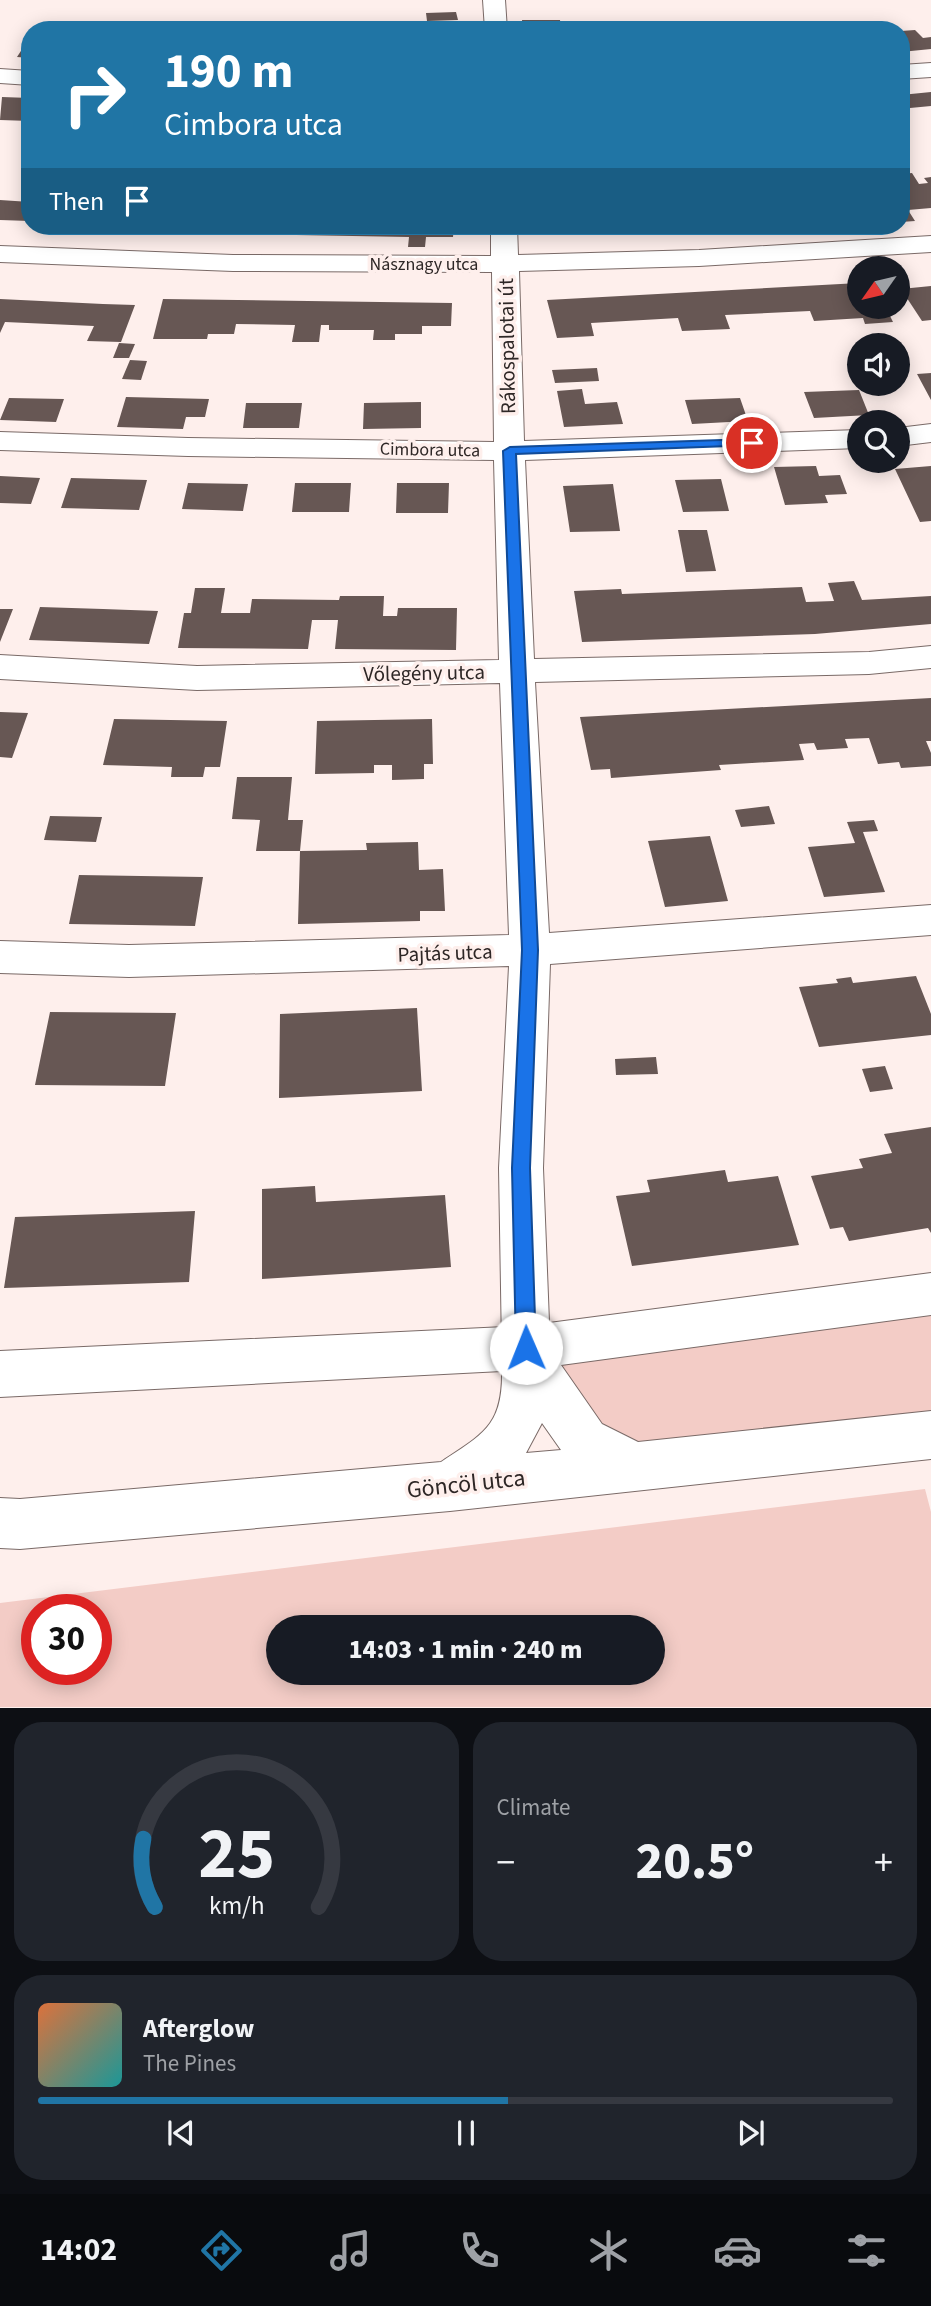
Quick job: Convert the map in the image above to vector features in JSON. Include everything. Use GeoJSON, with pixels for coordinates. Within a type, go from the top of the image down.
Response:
{"type":"FeatureCollection","features":[{"type":"Feature","properties":{"kind":"street"},"geometry":{"type":"LineString","coordinates":[[494,0],[495,21]]}},
{"type":"Feature","properties":{"kind":"street"},"geometry":{"type":"LineString","coordinates":[[910,71],[931,70]]}},
{"type":"Feature","properties":{"kind":"street"},"geometry":{"type":"LineString","coordinates":[[0,76],[21,77]]}},
{"type":"Feature","properties":{"kind":"street","name":"Rákospalotai út"},"geometry":{"type":"LineString","coordinates":[[450,1486],[502,1450],[527,1401],[521,1168],[530,950],[505,354],[504,235]]}},
{"type":"Feature","properties":{"kind":"street","name":"Násznagy utca"},"geometry":{"type":"LineString","coordinates":[[0,254],[254,264],[506,264],[813,253],[931,244]]}},
{"type":"Feature","properties":{"kind":"street"},"geometry":{"type":"LineString","coordinates":[[910,436],[931,433]]}},
{"type":"Feature","properties":{"kind":"street","name":"Cimbora utca"},"geometry":{"type":"LineString","coordinates":[[0,441],[188,447],[510,451],[847,439]]}},
{"type":"Feature","properties":{"kind":"street","name":"Vőlegény utca"},"geometry":{"type":"LineString","coordinates":[[0,667],[197,678],[869,663],[931,657]]}},
{"type":"Feature","properties":{"kind":"street","name":"Pajtás utca"},"geometry":{"type":"LineString","coordinates":[[0,957],[129,961],[530,950],[931,920]]}},
{"type":"Feature","properties":{"kind":"street"},"geometry":{"type":"LineString","coordinates":[[0,1374],[526,1348],[931,1294]]}},
{"type":"Feature","properties":{"kind":"street"},"geometry":{"type":"LineString","coordinates":[[526,1348],[549,1392],[584,1441],[635,1466]]}},
{"type":"Feature","properties":{"kind":"street","name":"Göncöl utca"},"geometry":{"type":"LineString","coordinates":[[0,1523],[20,1524],[450,1486],[931,1435]]}},
{"type":"Feature","properties":{"kind":"shaded area"},"geometry":{"type":"Polygon","coordinates":[[[931,1306],[931,1416],[641,1446],[606,1431],[558,1362],[931,1306]]]}},
{"type":"Feature","properties":{"kind":"shaded area"},"geometry":{"type":"Polygon","coordinates":[[[925,1489],[931,1512],[931,1707],[0,1707],[0,1603],[21,1600],[21,1685],[112,1685],[112,1594],[73,1594],[925,1489]]]}},
{"type":"Feature","properties":{"kind":"building"},"geometry":{"type":"Polygon","coordinates":[[[456,12],[458,20],[427,21],[426,13],[456,12]]]}},
{"type":"Feature","properties":{"kind":"building"},"geometry":{"type":"Polygon","coordinates":[[[522,20],[560,21],[522,21],[522,20]]]}},
{"type":"Feature","properties":{"kind":"building"},"geometry":{"type":"Polygon","coordinates":[[[910,30],[915,30],[923,38],[931,37],[931,49],[910,51],[910,30]]]}},
{"type":"Feature","properties":{"kind":"building"},"geometry":{"type":"Polygon","coordinates":[[[931,92],[931,106],[910,108],[910,94],[931,92]]]}},
{"type":"Feature","properties":{"kind":"building"},"geometry":{"type":"Polygon","coordinates":[[[2,97],[21,98],[21,121],[0,120],[2,97]]]}},
{"type":"Feature","properties":{"kind":"building"},"geometry":{"type":"Polygon","coordinates":[[[910,173],[919,184],[928,183],[924,178],[931,177],[931,208],[910,210],[910,173]]]}},
{"type":"Feature","properties":{"kind":"building"},"geometry":{"type":"Polygon","coordinates":[[[0,200],[21,201],[21,221],[0,220],[0,200]]]}},
{"type":"Feature","properties":{"kind":"building"},"geometry":{"type":"Polygon","coordinates":[[[292,235],[453,235],[426,237],[425,247],[408,247],[409,237],[292,235]]]}},
{"type":"Feature","properties":{"kind":"building"},"geometry":{"type":"Polygon","coordinates":[[[847,284],[847,319],[814,321],[810,311],[725,315],[730,329],[682,331],[678,318],[591,323],[594,336],[557,338],[547,300],[847,284]]]}},
{"type":"Feature","properties":{"kind":"building"},"geometry":{"type":"Polygon","coordinates":[[[931,286],[931,320],[922,321],[910,303],[910,288],[931,286]]]}},
{"type":"Feature","properties":{"kind":"building"},"geometry":{"type":"Polygon","coordinates":[[[0,299],[135,305],[121,342],[87,341],[94,326],[5,322],[0,333],[0,299]]]}},
{"type":"Feature","properties":{"kind":"building"},"geometry":{"type":"Polygon","coordinates":[[[163,299],[452,303],[451,326],[422,326],[422,334],[395,334],[395,340],[373,340],[374,330],[329,330],[329,325],[321,325],[319,342],[292,342],[295,325],[236,324],[234,334],[208,334],[207,339],[153,339],[163,299]]]}},
{"type":"Feature","properties":{"kind":"building"},"geometry":{"type":"Polygon","coordinates":[[[863,319],[892,319],[893,322],[865,324],[863,319]]]}},
{"type":"Feature","properties":{"kind":"building"},"geometry":{"type":"Polygon","coordinates":[[[119,343],[135,344],[129,358],[113,358],[119,343]]]}},
{"type":"Feature","properties":{"kind":"building"},"geometry":{"type":"Polygon","coordinates":[[[130,360],[147,361],[141,380],[122,379],[130,360]]]}},
{"type":"Feature","properties":{"kind":"building"},"geometry":{"type":"Polygon","coordinates":[[[597,368],[599,381],[555,383],[552,370],[597,368]]]}},
{"type":"Feature","properties":{"kind":"building"},"geometry":{"type":"Polygon","coordinates":[[[931,373],[931,400],[917,374],[931,373]]]}},
{"type":"Feature","properties":{"kind":"building"},"geometry":{"type":"Polygon","coordinates":[[[582,389],[585,404],[617,402],[623,424],[564,427],[557,391],[582,389]]]}},
{"type":"Feature","properties":{"kind":"building"},"geometry":{"type":"Polygon","coordinates":[[[847,390],[847,396],[861,396],[867,410],[847,410],[847,416],[814,418],[804,392],[847,390]]]}},
{"type":"Feature","properties":{"kind":"building"},"geometry":{"type":"Polygon","coordinates":[[[126,397],[209,399],[205,417],[186,417],[183,429],[117,427],[126,397]]]}},
{"type":"Feature","properties":{"kind":"building"},"geometry":{"type":"Polygon","coordinates":[[[9,398],[64,399],[56,422],[0,420],[9,398]]]}},
{"type":"Feature","properties":{"kind":"building"},"geometry":{"type":"Polygon","coordinates":[[[740,398],[748,421],[692,424],[685,400],[740,398]]]}},
{"type":"Feature","properties":{"kind":"building"},"geometry":{"type":"Polygon","coordinates":[[[421,402],[421,428],[363,429],[364,403],[421,402]]]}},
{"type":"Feature","properties":{"kind":"building"},"geometry":{"type":"Polygon","coordinates":[[[246,403],[302,403],[299,428],[243,428],[246,403]]]}},
{"type":"Feature","properties":{"kind":"building"},"geometry":{"type":"Polygon","coordinates":[[[816,466],[819,476],[840,475],[847,494],[825,495],[828,503],[785,505],[774,467],[816,466]]]}},
{"type":"Feature","properties":{"kind":"building"},"geometry":{"type":"Polygon","coordinates":[[[931,466],[931,521],[920,522],[897,473],[910,473],[910,468],[931,466]]]}},
{"type":"Feature","properties":{"kind":"building"},"geometry":{"type":"Polygon","coordinates":[[[0,476],[40,478],[31,504],[0,503],[0,476]]]}},
{"type":"Feature","properties":{"kind":"building"},"geometry":{"type":"Polygon","coordinates":[[[71,478],[147,480],[139,510],[61,508],[71,478]]]}},
{"type":"Feature","properties":{"kind":"building"},"geometry":{"type":"Polygon","coordinates":[[[721,479],[729,511],[683,512],[675,480],[721,479]]]}},
{"type":"Feature","properties":{"kind":"building"},"geometry":{"type":"Polygon","coordinates":[[[188,483],[248,484],[243,511],[182,509],[188,483]]]}},
{"type":"Feature","properties":{"kind":"building"},"geometry":{"type":"Polygon","coordinates":[[[295,483],[351,483],[349,512],[292,512],[295,483]]]}},
{"type":"Feature","properties":{"kind":"building"},"geometry":{"type":"Polygon","coordinates":[[[397,483],[449,483],[448,513],[396,513],[397,483]]]}},
{"type":"Feature","properties":{"kind":"building"},"geometry":{"type":"Polygon","coordinates":[[[613,484],[620,531],[570,532],[563,486],[613,484]]]}},
{"type":"Feature","properties":{"kind":"building"},"geometry":{"type":"Polygon","coordinates":[[[678,530],[707,530],[716,571],[686,572],[678,530]]]}},
{"type":"Feature","properties":{"kind":"building"},"geometry":{"type":"Polygon","coordinates":[[[854,581],[862,600],[931,596],[931,624],[815,634],[582,642],[574,591],[621,589],[622,594],[802,587],[806,602],[834,601],[828,583],[854,581]]]}},
{"type":"Feature","properties":{"kind":"building"},"geometry":{"type":"Polygon","coordinates":[[[195,588],[225,588],[221,613],[250,613],[252,599],[339,600],[340,596],[384,596],[383,616],[397,616],[398,608],[457,608],[456,650],[335,649],[338,620],[312,620],[308,649],[178,648],[184,613],[191,613],[195,588]]]}},
{"type":"Feature","properties":{"kind":"building"},"geometry":{"type":"Polygon","coordinates":[[[40,607],[158,611],[149,644],[29,640],[40,607]]]}},
{"type":"Feature","properties":{"kind":"building"},"geometry":{"type":"Polygon","coordinates":[[[0,609],[13,609],[0,642],[0,609]]]}},
{"type":"Feature","properties":{"kind":"building"},"geometry":{"type":"Polygon","coordinates":[[[931,698],[931,741],[926,741],[931,753],[931,766],[901,768],[899,762],[878,764],[869,738],[845,739],[848,748],[817,750],[814,743],[799,744],[804,760],[719,765],[721,770],[611,778],[610,769],[591,770],[580,717],[931,698]]]}},
{"type":"Feature","properties":{"kind":"building"},"geometry":{"type":"Polygon","coordinates":[[[0,712],[28,713],[12,758],[0,757],[0,712]]]}},
{"type":"Feature","properties":{"kind":"building"},"geometry":{"type":"Polygon","coordinates":[[[114,719],[227,721],[220,767],[205,767],[203,777],[171,777],[172,767],[103,765],[114,719]]]}},
{"type":"Feature","properties":{"kind":"building"},"geometry":{"type":"Polygon","coordinates":[[[432,719],[433,764],[424,764],[424,779],[392,780],[392,765],[374,765],[374,773],[315,774],[317,721],[432,719]]]}},
{"type":"Feature","properties":{"kind":"building"},"geometry":{"type":"Polygon","coordinates":[[[237,777],[292,777],[288,820],[303,820],[300,851],[256,851],[260,820],[232,819],[237,777]]]}},
{"type":"Feature","properties":{"kind":"building"},"geometry":{"type":"Polygon","coordinates":[[[769,806],[775,824],[741,827],[735,810],[769,806]]]}},
{"type":"Feature","properties":{"kind":"building"},"geometry":{"type":"Polygon","coordinates":[[[50,816],[102,817],[96,842],[44,840],[50,816]]]}},
{"type":"Feature","properties":{"kind":"building"},"geometry":{"type":"Polygon","coordinates":[[[874,820],[878,831],[863,832],[885,892],[824,897],[808,847],[855,843],[847,822],[874,820]]]}},
{"type":"Feature","properties":{"kind":"building"},"geometry":{"type":"Polygon","coordinates":[[[710,836],[728,901],[665,907],[648,841],[710,836]]]}},
{"type":"Feature","properties":{"kind":"building"},"geometry":{"type":"Polygon","coordinates":[[[418,842],[419,870],[443,869],[445,911],[420,911],[420,921],[298,924],[300,851],[367,850],[366,843],[418,842]]]}},
{"type":"Feature","properties":{"kind":"building"},"geometry":{"type":"Polygon","coordinates":[[[79,875],[203,877],[195,926],[69,924],[79,875]]]}},
{"type":"Feature","properties":{"kind":"building"},"geometry":{"type":"Polygon","coordinates":[[[916,976],[931,1014],[931,1035],[819,1047],[799,987],[838,983],[836,979],[851,977],[853,983],[916,976]]]}},
{"type":"Feature","properties":{"kind":"building"},"geometry":{"type":"Polygon","coordinates":[[[417,1008],[422,1091],[279,1098],[280,1014],[417,1008]]]}},
{"type":"Feature","properties":{"kind":"building"},"geometry":{"type":"Polygon","coordinates":[[[50,1012],[176,1013],[165,1086],[35,1085],[50,1012]]]}},
{"type":"Feature","properties":{"kind":"building"},"geometry":{"type":"Polygon","coordinates":[[[656,1057],[658,1074],[616,1075],[615,1059],[656,1057]]]}},
{"type":"Feature","properties":{"kind":"building"},"geometry":{"type":"Polygon","coordinates":[[[885,1066],[893,1089],[870,1092],[862,1069],[885,1066]]]}},
{"type":"Feature","properties":{"kind":"building"},"geometry":{"type":"Polygon","coordinates":[[[931,1127],[931,1233],[928,1228],[849,1241],[843,1227],[830,1229],[811,1176],[863,1168],[859,1159],[892,1153],[884,1134],[931,1127]]]}},
{"type":"Feature","properties":{"kind":"building"},"geometry":{"type":"Polygon","coordinates":[[[725,1170],[728,1182],[778,1176],[799,1245],[632,1266],[616,1196],[650,1192],[647,1180],[725,1170]]]}},
{"type":"Feature","properties":{"kind":"building"},"geometry":{"type":"Polygon","coordinates":[[[315,1186],[316,1202],[445,1195],[451,1267],[262,1279],[262,1189],[315,1186]]]}},
{"type":"Feature","properties":{"kind":"building"},"geometry":{"type":"Polygon","coordinates":[[[195,1211],[189,1282],[4,1288],[15,1217],[195,1211]]]}},
{"type":"Feature","properties":{"kind":"route"},"geometry":{"type":"LineString","coordinates":[[526,1348],[521,1168],[530,950],[512,558],[510,451],[752,443]]}}]}
